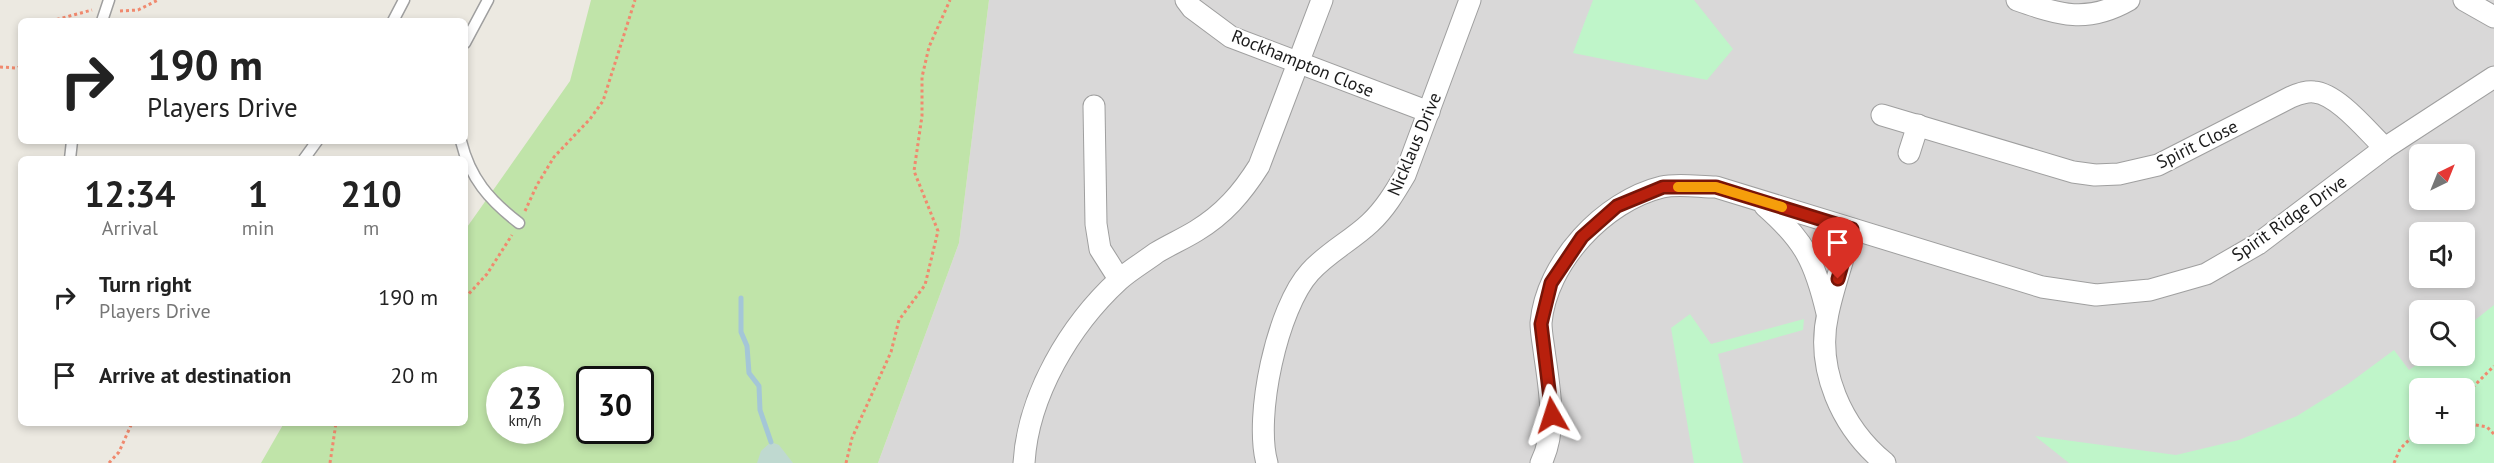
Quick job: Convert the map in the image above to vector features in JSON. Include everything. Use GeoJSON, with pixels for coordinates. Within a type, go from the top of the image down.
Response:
{"type":"FeatureCollection","features":[{"type":"Feature","properties":{"kind":"street","name":"Rockhampton Close"},"geometry":{"type":"LineString","coordinates":[[1186,0],[1192,8],[1231,37],[1429,112]]}},
{"type":"Feature","properties":{"kind":"street"},"geometry":{"type":"LineString","coordinates":[[1024,463],[1032,420],[1044,385],[1062,350],[1085,318],[1119,279],[1159,251],[1217,218],[1246,187],[1259,166],[1322,0]]}},
{"type":"Feature","properties":{"kind":"street","name":"Nicklaus Drive"},"geometry":{"type":"LineString","coordinates":[[1267,463],[1264,453],[1263,416],[1274,353],[1289,308],[1309,273],[1334,250],[1370,224],[1390,200],[1405,175],[1470,0]]}},
{"type":"Feature","properties":{"kind":"street"},"geometry":{"type":"LineString","coordinates":[[2017,0],[2059,14],[2076,16],[2106,11],[2129,0]]}},
{"type":"Feature","properties":{"kind":"street"},"geometry":{"type":"LineString","coordinates":[[2464,0],[2494,17]]}},
{"type":"Feature","properties":{"kind":"street","name":"Spirit Ridge Drive"},"geometry":{"type":"LineString","coordinates":[[1852,229],[2042,287],[2096,295],[2150,291],[2206,274],[2258,244],[2385,148],[2494,76]]}},
{"type":"Feature","properties":{"kind":"street","name":"Spirit Close"},"geometry":{"type":"LineString","coordinates":[[1882,115],[2073,172],[2095,175],[2119,174],[2158,165],[2305,91],[2328,96],[2340,104],[2385,148]]}},
{"type":"Feature","properties":{"kind":"street"},"geometry":{"type":"LineString","coordinates":[[1094,106],[1096,224],[1100,249],[1119,279]]}},
{"type":"Feature","properties":{"kind":"street"},"geometry":{"type":"LineString","coordinates":[[1909,153],[1917,125]]}},
{"type":"Feature","properties":{"kind":"street"},"geometry":{"type":"LineString","coordinates":[[1541,463],[1545,455],[1552,415],[1541,324],[1551,283],[1582,237],[1617,206],[1663,187],[1716,187],[1852,229],[1827,314],[1824,347],[1829,376],[1839,406],[1855,432],[1885,463]]}},
{"type":"Feature","properties":{"kind":"street"},"geometry":{"type":"LineString","coordinates":[[1759,200],[1794,233],[1805,249],[1818,278],[1827,314]]}},
{"type":"Feature","properties":{"kind":"lane"},"geometry":{"type":"LineString","coordinates":[[103,18],[109,0]]}},
{"type":"Feature","properties":{"kind":"lane"},"geometry":{"type":"LineString","coordinates":[[395,18],[404,0]]}},
{"type":"Feature","properties":{"kind":"lane"},"geometry":{"type":"LineString","coordinates":[[468,37],[488,0]]}},
{"type":"Feature","properties":{"kind":"lane"},"geometry":{"type":"LineString","coordinates":[[468,165],[476,182],[519,223]]}},
{"type":"Feature","properties":{"kind":"path"},"geometry":{"type":"LineString","coordinates":[[468,295],[505,249],[537,185],[554,157],[590,119],[603,101],[635,0]]}},
{"type":"Feature","properties":{"kind":"path"},"geometry":{"type":"LineString","coordinates":[[846,463],[859,420],[891,352],[899,320],[925,285],[937,239],[935,222],[920,191],[914,171],[922,116],[922,77],[929,47],[950,0]]}},
{"type":"Feature","properties":{"kind":"path"},"geometry":{"type":"LineString","coordinates":[[0,67],[18,66]]}},
{"type":"Feature","properties":{"kind":"path"},"geometry":{"type":"LineString","coordinates":[[2475,385],[2494,366]]}},
{"type":"Feature","properties":{"kind":"path"},"geometry":{"type":"LineString","coordinates":[[2475,425],[2487,427],[2494,434]]}},
{"type":"Feature","properties":{"kind":"path"},"geometry":{"type":"LineString","coordinates":[[109,463],[119,452],[131,426]]}},
{"type":"Feature","properties":{"kind":"path"},"geometry":{"type":"LineString","coordinates":[[330,463],[336,426]]}},
{"type":"Feature","properties":{"kind":"path"},"geometry":{"type":"LineString","coordinates":[[2394,463],[2400,449],[2409,440]]}},
{"type":"Feature","properties":{"kind":"shaded area"},"geometry":{"type":"Polygon","coordinates":[[[989,0],[2494,0],[2494,463],[878,463],[959,243],[989,0]]]}},
{"type":"Feature","properties":{"kind":"shaded area"},"geometry":{"type":"Polygon","coordinates":[[[771,442],[779,445],[793,463],[757,463],[761,451],[771,442]]]}},
{"type":"Feature","properties":{"kind":"green space"},"geometry":{"type":"Polygon","coordinates":[[[591,0],[989,0],[959,243],[878,463],[261,463],[282,426],[468,426],[468,226],[570,81],[591,0]]]}},
{"type":"Feature","properties":{"kind":"green space"},"geometry":{"type":"Polygon","coordinates":[[[1593,0],[1694,0],[1733,49],[1707,80],[1573,53],[1593,0]]]}},
{"type":"Feature","properties":{"kind":"green space"},"geometry":{"type":"Polygon","coordinates":[[[2494,305],[2494,463],[2069,463],[2035,436],[2176,455],[2239,440],[2297,416],[2348,384],[2394,350],[2409,370],[2415,366],[2475,366],[2475,320],[2494,305]]]}},
{"type":"Feature","properties":{"kind":"green space"},"geometry":{"type":"Polygon","coordinates":[[[1690,314],[1711,344],[1804,319],[1803,330],[1718,354],[1743,463],[1694,463],[1671,328],[1690,314]]]}},
{"type":"Feature","properties":{"kind":"waterway"},"geometry":{"type":"LineString","coordinates":[[741,298],[741,332],[747,346],[749,373],[759,386],[760,410],[771,442]]}},
{"type":"Feature","properties":{"kind":"slow traffic"},"geometry":{"type":"LineString","coordinates":[[1678,187],[1716,187],[1782,207]]}},
{"type":"Feature","properties":{"kind":"route"},"geometry":{"type":"LineString","coordinates":[[1552,415],[1541,324],[1551,283],[1582,237],[1617,206],[1663,187],[1716,187],[1852,229],[1838,279]]}}]}
